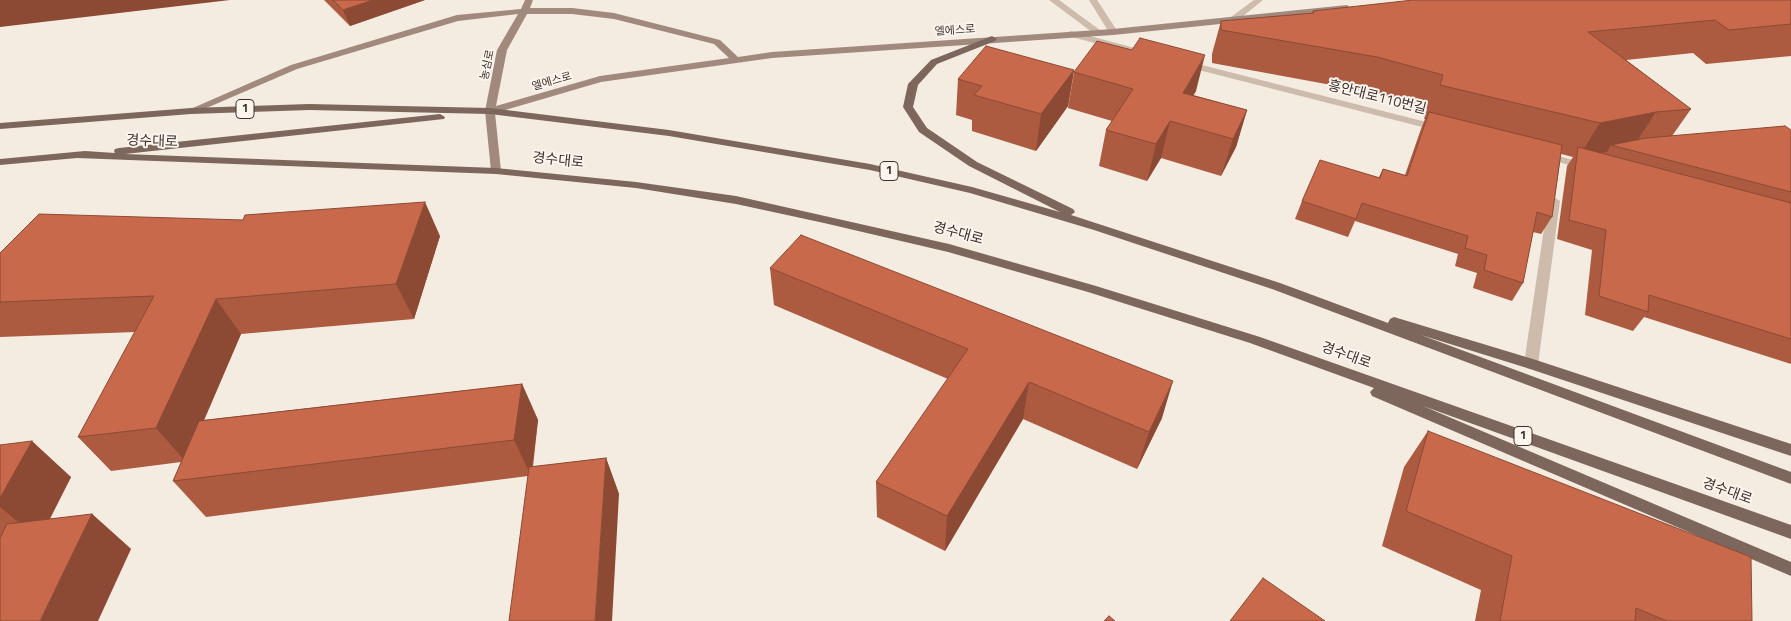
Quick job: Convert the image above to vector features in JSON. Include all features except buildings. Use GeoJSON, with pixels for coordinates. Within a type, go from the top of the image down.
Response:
{"type":"FeatureCollection","features":[{"type":"Feature","properties":{"kind":"main road"},"geometry":{"type":"LineString","coordinates":[[992,39],[934,62],[913,84],[908,107],[922,130],[973,164],[1098,226]]}},
{"type":"Feature","properties":{"kind":"main road","name":"경수대로"},"geometry":{"type":"LineString","coordinates":[[0,126],[191,111],[310,107],[490,111],[669,133],[870,166],[972,190],[1098,226],[1276,286],[1791,478]]}},
{"type":"Feature","properties":{"kind":"main road","name":"경수대로"},"geometry":{"type":"LineString","coordinates":[[0,162],[490,111]]}},
{"type":"Feature","properties":{"kind":"main road","name":"경수대로"},"geometry":{"type":"LineString","coordinates":[[78,155],[496,171],[645,187],[736,200],[824,219],[949,248],[1092,289],[1255,340],[1791,532]]}},
{"type":"Feature","properties":{"kind":"main road"},"geometry":{"type":"LineString","coordinates":[[1276,286],[1532,364],[1791,450]]}},
{"type":"Feature","properties":{"kind":"main road"},"geometry":{"type":"LineString","coordinates":[[1255,340],[1791,569]]}},
{"type":"Feature","properties":{"kind":"street","name":"농심로"},"geometry":{"type":"LineString","coordinates":[[496,171],[490,111],[502,50],[529,0]]}},
{"type":"Feature","properties":{"kind":"street"},"geometry":{"type":"LineString","coordinates":[[1053,0],[1099,33]]}},
{"type":"Feature","properties":{"kind":"street"},"geometry":{"type":"LineString","coordinates":[[1093,0],[1113,32]]}},
{"type":"Feature","properties":{"kind":"street"},"geometry":{"type":"LineString","coordinates":[[1234,19],[1259,0]]}},
{"type":"Feature","properties":{"kind":"street","name":"엘에스로"},"geometry":{"type":"LineString","coordinates":[[490,111],[600,79],[772,55],[1113,32],[1359,7]]}},
{"type":"Feature","properties":{"kind":"street"},"geometry":{"type":"LineString","coordinates":[[191,111],[294,67],[457,18],[524,12],[572,11],[614,16],[716,42],[736,60]]}},
{"type":"Feature","properties":{"kind":"street"},"geometry":{"type":"LineString","coordinates":[[1071,34],[1157,56]]}},
{"type":"Feature","properties":{"kind":"street","name":"흥안대로110번길"},"geometry":{"type":"LineString","coordinates":[[1177,61],[1445,130]]}},
{"type":"Feature","properties":{"kind":"street"},"geometry":{"type":"LineString","coordinates":[[1531,152],[1559,164],[1595,165]]}},
{"type":"Feature","properties":{"kind":"street"},"geometry":{"type":"LineString","coordinates":[[1532,364],[1556,188]]}}]}
